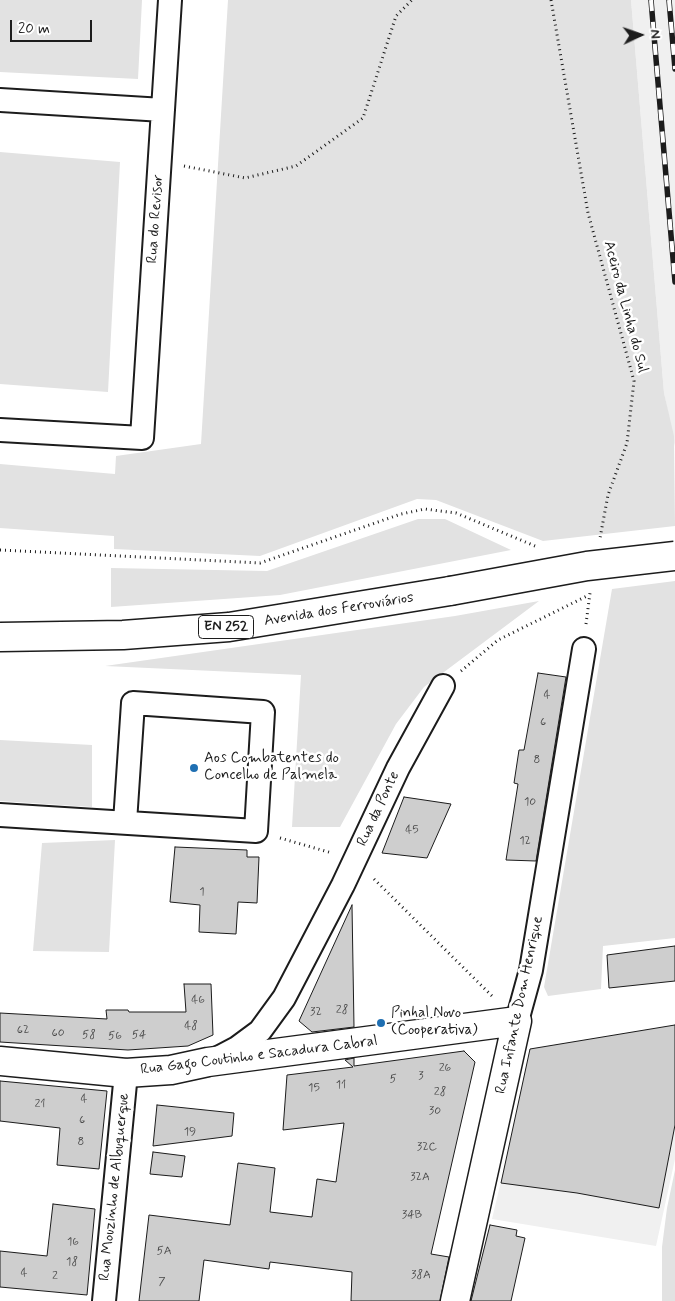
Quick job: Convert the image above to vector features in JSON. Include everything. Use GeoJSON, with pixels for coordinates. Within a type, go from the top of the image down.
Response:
{"type":"FeatureCollection","features":[{"type":"Feature","properties":{"kind":"street","name":"Rua do Revisor"},"geometry":{"type":"LineString","coordinates":[[0,430],[142,438],[170,0]]}},
{"type":"Feature","properties":{"kind":"street"},"geometry":{"type":"LineString","coordinates":[[0,100],[163,110]]}},
{"type":"Feature","properties":{"kind":"street","name":"Avenida dos Ferroviários"},"geometry":{"type":"LineString","coordinates":[[0,637],[115,636],[229,627],[450,591],[587,566],[675,556]]}},
{"type":"Feature","properties":{"kind":"street","name":"Rua Infante Dom Henrique"},"geometry":{"type":"LineString","coordinates":[[455,1301],[517,1021],[531,970],[584,648]]}},
{"type":"Feature","properties":{"kind":"street","name":"Rua da Ponte"},"geometry":{"type":"LineString","coordinates":[[208,1062],[237,1048],[260,1031],[284,998],[355,859],[398,768],[443,686]]}},
{"type":"Feature","properties":{"kind":"street"},"geometry":{"type":"LineString","coordinates":[[0,815],[256,831],[263,712],[132,703],[125,822]]}},
{"type":"Feature","properties":{"kind":"street","name":"Rua Gago Coutinho e Sacadura Cabral"},"geometry":{"type":"LineString","coordinates":[[0,1061],[126,1073],[171,1070],[208,1062],[517,1021]]}},
{"type":"Feature","properties":{"kind":"street","name":"Rua Mouzinho de Albuquerque"},"geometry":{"type":"LineString","coordinates":[[104,1301],[126,1073]]}},
{"type":"Feature","properties":{"kind":"path"},"geometry":{"type":"LineString","coordinates":[[160,162],[245,178],[296,166],[363,118],[396,16],[412,0]]}},
{"type":"Feature","properties":{"kind":"path","name":"Aceiro da Linha do Sul"},"geometry":{"type":"LineString","coordinates":[[551,0],[588,213],[634,381],[627,443],[608,495],[600,541]]}},
{"type":"Feature","properties":{"kind":"path"},"geometry":{"type":"LineString","coordinates":[[0,550],[260,563],[401,514],[426,509],[456,513],[543,550]]}},
{"type":"Feature","properties":{"kind":"path"},"geometry":{"type":"LineString","coordinates":[[584,648],[591,586]]}},
{"type":"Feature","properties":{"kind":"path"},"geometry":{"type":"LineString","coordinates":[[583,588],[589,595]]}},
{"type":"Feature","properties":{"kind":"path"},"geometry":{"type":"LineString","coordinates":[[443,686],[498,640],[589,595]]}},
{"type":"Feature","properties":{"kind":"path"},"geometry":{"type":"LineString","coordinates":[[256,831],[355,859],[517,1021]]}},
{"type":"Feature","properties":{"kind":"shaded area"},"geometry":{"type":"Polygon","coordinates":[[[0,0],[142,0],[138,79],[0,72],[0,0]]]}},
{"type":"Feature","properties":{"kind":"shaded area"},"geometry":{"type":"Polygon","coordinates":[[[228,0],[631,0],[664,393],[674,436],[675,526],[543,541],[436,500],[417,499],[260,556],[114,549],[114,536],[0,528],[0,464],[115,474],[116,456],[201,444],[228,0]]]}},
{"type":"Feature","properties":{"kind":"shaded area"},"geometry":{"type":"Polygon","coordinates":[[[631,0],[675,0],[675,447],[664,393],[631,0]]]}},
{"type":"Feature","properties":{"kind":"shaded area"},"geometry":{"type":"Polygon","coordinates":[[[0,152],[120,162],[108,392],[0,384],[0,152]]]}},
{"type":"Feature","properties":{"kind":"shaded area"},"geometry":{"type":"Polygon","coordinates":[[[418,519],[445,519],[511,550],[280,595],[111,607],[111,568],[267,571],[418,519]]]}},
{"type":"Feature","properties":{"kind":"shaded area"},"geometry":{"type":"Polygon","coordinates":[[[675,581],[675,938],[603,946],[601,989],[548,996],[544,987],[612,589],[675,581]]]}},
{"type":"Feature","properties":{"kind":"shaded area"},"geometry":{"type":"Polygon","coordinates":[[[539,601],[424,687],[396,724],[340,827],[292,827],[301,675],[105,666],[455,616],[539,601]]]}},
{"type":"Feature","properties":{"kind":"shaded area"},"geometry":{"type":"Polygon","coordinates":[[[0,740],[92,745],[92,807],[0,801],[0,740]]]}},
{"type":"Feature","properties":{"kind":"shaded area"},"geometry":{"type":"Polygon","coordinates":[[[115,840],[109,952],[33,951],[42,843],[115,840]]]}},
{"type":"Feature","properties":{"kind":"shaded area"},"geometry":{"type":"Polygon","coordinates":[[[675,1025],[675,1159],[656,1246],[492,1219],[511,1139],[675,1025]]]}},
{"type":"Feature","properties":{"kind":"shaded area"},"geometry":{"type":"Polygon","coordinates":[[[675,1170],[675,1301],[662,1301],[662,1247],[667,1208],[675,1170]]]}},
{"type":"Feature","properties":{"kind":"building"},"geometry":{"type":"Polygon","coordinates":[[[538,673],[566,677],[536,861],[506,860],[518,784],[514,783],[519,750],[524,750],[538,673]]]}},
{"type":"Feature","properties":{"kind":"building"},"geometry":{"type":"Polygon","coordinates":[[[404,797],[451,804],[427,858],[382,853],[404,797]]]}},
{"type":"Feature","properties":{"kind":"building"},"geometry":{"type":"Polygon","coordinates":[[[175,847],[247,850],[247,857],[259,857],[257,903],[238,902],[236,934],[199,932],[200,905],[170,902],[175,847]]]}},
{"type":"Feature","properties":{"kind":"building"},"geometry":{"type":"Polygon","coordinates":[[[352,905],[354,1027],[312,1032],[299,1021],[352,905]]]}},
{"type":"Feature","properties":{"kind":"building"},"geometry":{"type":"Polygon","coordinates":[[[675,946],[675,981],[609,988],[607,955],[675,946]]]}},
{"type":"Feature","properties":{"kind":"building"},"geometry":{"type":"Polygon","coordinates":[[[184,984],[211,984],[213,1035],[188,1046],[128,1050],[0,1042],[0,1013],[107,1019],[106,1010],[186,1012],[184,984]]]}},
{"type":"Feature","properties":{"kind":"building"},"geometry":{"type":"Polygon","coordinates":[[[675,1025],[675,1125],[659,1208],[577,1193],[501,1183],[530,1049],[675,1025]]]}},
{"type":"Feature","properties":{"kind":"building"},"geometry":{"type":"Polygon","coordinates":[[[464,1051],[475,1062],[431,1254],[449,1257],[440,1301],[351,1301],[352,1272],[270,1262],[269,1269],[204,1260],[199,1301],[139,1301],[149,1215],[230,1225],[238,1163],[275,1168],[270,1212],[312,1217],[317,1179],[336,1182],[344,1123],[283,1130],[287,1075],[353,1067],[345,1060],[354,1058],[354,1066],[464,1051]]]}},
{"type":"Feature","properties":{"kind":"building"},"geometry":{"type":"Polygon","coordinates":[[[0,1081],[107,1091],[99,1169],[57,1165],[60,1128],[0,1121],[0,1081]]]}},
{"type":"Feature","properties":{"kind":"building"},"geometry":{"type":"Polygon","coordinates":[[[157,1105],[234,1113],[232,1136],[153,1146],[157,1105]]]}},
{"type":"Feature","properties":{"kind":"building"},"geometry":{"type":"Polygon","coordinates":[[[153,1152],[185,1156],[182,1177],[150,1174],[153,1152]]]}},
{"type":"Feature","properties":{"kind":"building"},"geometry":{"type":"Polygon","coordinates":[[[53,1204],[95,1209],[87,1295],[0,1287],[0,1251],[47,1256],[53,1204]]]}},
{"type":"Feature","properties":{"kind":"building"},"geometry":{"type":"Polygon","coordinates":[[[490,1225],[517,1230],[516,1236],[525,1238],[511,1301],[471,1301],[490,1225]]]}},
{"type":"Feature","properties":{"kind":"railway"},"geometry":{"type":"LineString","coordinates":[[651,0],[675,282]]}},
{"type":"Feature","properties":{"kind":"railway"},"geometry":{"type":"LineString","coordinates":[[669,0],[675,69]]}},
{"type":"Feature","properties":{"kind":"place","name":"Aos Combatentes do Concelho de Palmela"},"geometry":{"type":"Point","coordinates":[194,768]}},
{"type":"Feature","properties":{"kind":"place","name":"Pinhal Novo (Cooperativa)"},"geometry":{"type":"Point","coordinates":[381,1023]}}]}
